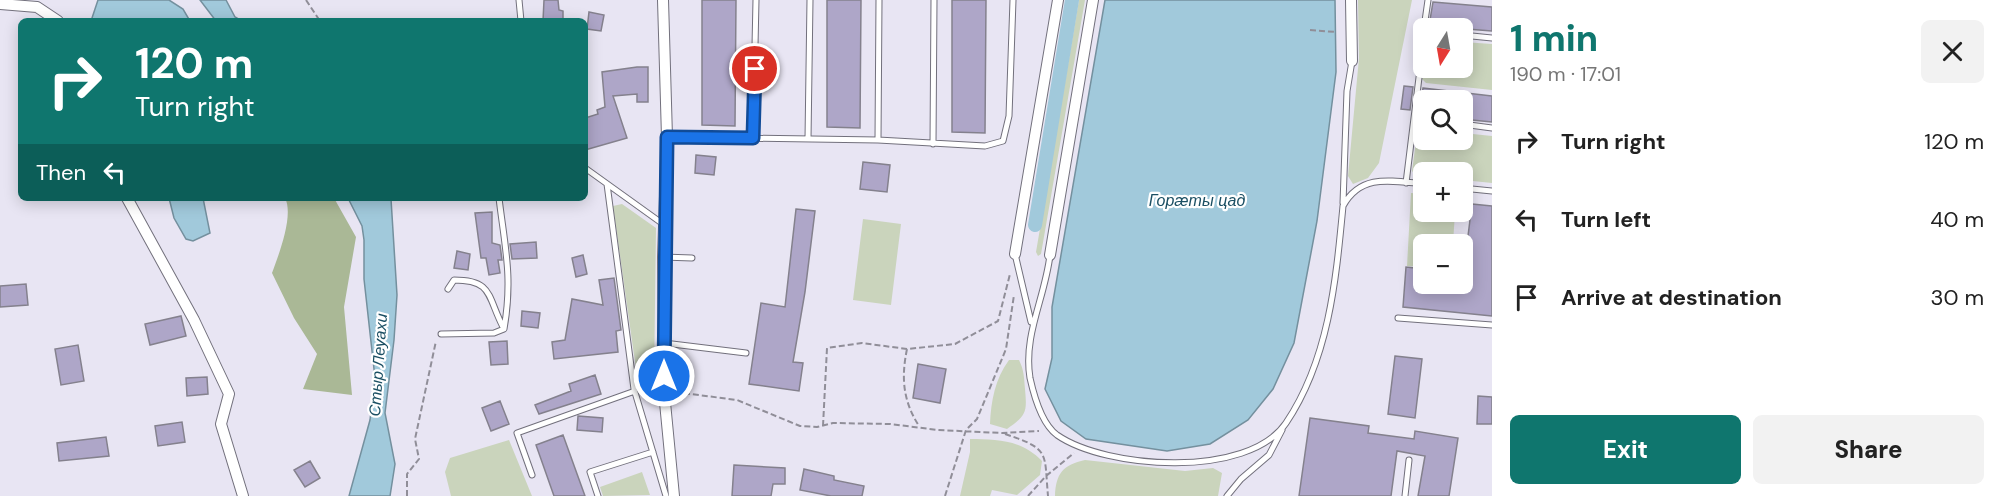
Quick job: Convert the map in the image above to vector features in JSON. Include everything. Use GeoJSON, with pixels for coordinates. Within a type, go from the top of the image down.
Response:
{"type":"FeatureCollection","features":[{"type":"Feature","properties":{"kind":"street"},"geometry":{"type":"LineString","coordinates":[[663,0],[667,137],[663,257],[664,392],[674,496]]}},
{"type":"Feature","properties":{"kind":"street"},"geometry":{"type":"LineString","coordinates":[[1016,254],[1058,0]]}},
{"type":"Feature","properties":{"kind":"street"},"geometry":{"type":"LineString","coordinates":[[1050,255],[1092,0]]}},
{"type":"Feature","properties":{"kind":"street"},"geometry":{"type":"LineString","coordinates":[[1351,0],[1352,61]]}},
{"type":"Feature","properties":{"kind":"street"},"geometry":{"type":"LineString","coordinates":[[0,4],[37,7],[54,18]]}},
{"type":"Feature","properties":{"kind":"street"},"geometry":{"type":"LineString","coordinates":[[129,201],[194,320],[228,394],[221,424],[243,496]]}},
{"type":"Feature","properties":{"kind":"lane"},"geometry":{"type":"LineString","coordinates":[[519,0],[521,18]]}},
{"type":"Feature","properties":{"kind":"lane"},"geometry":{"type":"LineString","coordinates":[[753,138],[756,0]]}},
{"type":"Feature","properties":{"kind":"lane"},"geometry":{"type":"LineString","coordinates":[[808,138],[810,0]]}},
{"type":"Feature","properties":{"kind":"lane"},"geometry":{"type":"LineString","coordinates":[[878,140],[879,0]]}},
{"type":"Feature","properties":{"kind":"lane"},"geometry":{"type":"LineString","coordinates":[[933,144],[934,0]]}},
{"type":"Feature","properties":{"kind":"lane"},"geometry":{"type":"LineString","coordinates":[[667,137],[808,138],[985,146],[1003,141],[1009,116],[1012,0]]}},
{"type":"Feature","properties":{"kind":"lane"},"geometry":{"type":"LineString","coordinates":[[1425,18],[1428,0]]}},
{"type":"Feature","properties":{"kind":"lane"},"geometry":{"type":"LineString","coordinates":[[1473,36],[1492,38]]}},
{"type":"Feature","properties":{"kind":"lane"},"geometry":{"type":"LineString","coordinates":[[1227,496],[1241,479],[1269,455],[1306,382],[1328,325],[1336,280],[1343,206],[1347,91],[1352,61]]}},
{"type":"Feature","properties":{"kind":"lane"},"geometry":{"type":"LineString","coordinates":[[1473,125],[1492,128]]}},
{"type":"Feature","properties":{"kind":"lane"},"geometry":{"type":"LineString","coordinates":[[1406,183],[1413,133]]}},
{"type":"Feature","properties":{"kind":"lane"},"geometry":{"type":"LineString","coordinates":[[588,170],[664,225]]}},
{"type":"Feature","properties":{"kind":"lane"},"geometry":{"type":"LineString","coordinates":[[1343,206],[1355,190],[1369,182],[1413,183]]}},
{"type":"Feature","properties":{"kind":"lane"},"geometry":{"type":"LineString","coordinates":[[606,184],[635,391],[666,496]]}},
{"type":"Feature","properties":{"kind":"lane"},"geometry":{"type":"LineString","coordinates":[[1473,189],[1492,191]]}},
{"type":"Feature","properties":{"kind":"lane"},"geometry":{"type":"LineString","coordinates":[[499,201],[509,261],[509,296],[504,329]]}},
{"type":"Feature","properties":{"kind":"lane"},"geometry":{"type":"LineString","coordinates":[[1016,254],[1032,323]]}},
{"type":"Feature","properties":{"kind":"lane"},"geometry":{"type":"LineString","coordinates":[[1050,255],[1040,306],[1032,323],[1028,360],[1031,381],[1040,410],[1049,427],[1057,435],[1083,449],[1146,460],[1189,463],[1223,459],[1251,449],[1275,435],[1286,423]]}},
{"type":"Feature","properties":{"kind":"lane"},"geometry":{"type":"LineString","coordinates":[[663,257],[692,258]]}},
{"type":"Feature","properties":{"kind":"lane"},"geometry":{"type":"LineString","coordinates":[[448,289],[454,280],[474,280],[483,285],[504,329]]}},
{"type":"Feature","properties":{"kind":"lane"},"geometry":{"type":"LineString","coordinates":[[1398,318],[1492,326]]}},
{"type":"Feature","properties":{"kind":"lane"},"geometry":{"type":"LineString","coordinates":[[441,334],[494,333],[504,329]]}},
{"type":"Feature","properties":{"kind":"lane"},"geometry":{"type":"LineString","coordinates":[[664,343],[746,353]]}},
{"type":"Feature","properties":{"kind":"lane"},"geometry":{"type":"LineString","coordinates":[[532,475],[517,433],[635,391]]}},
{"type":"Feature","properties":{"kind":"lane"},"geometry":{"type":"LineString","coordinates":[[598,496],[590,472],[653,452]]}},
{"type":"Feature","properties":{"kind":"lane"},"geometry":{"type":"LineString","coordinates":[[1405,496],[1409,460]]}},
{"type":"Feature","properties":{"kind":"path"},"geometry":{"type":"LineString","coordinates":[[306,0],[318,18]]}},
{"type":"Feature","properties":{"kind":"path"},"geometry":{"type":"LineString","coordinates":[[1310,30],[1336,32]]}},
{"type":"Feature","properties":{"kind":"path"},"geometry":{"type":"LineString","coordinates":[[823,426],[827,348],[862,343],[907,349],[955,344],[998,321],[1016,254]]}},
{"type":"Feature","properties":{"kind":"path"},"geometry":{"type":"LineString","coordinates":[[945,496],[966,429],[977,420],[1006,349],[1014,288]]}},
{"type":"Feature","properties":{"kind":"path"},"geometry":{"type":"LineString","coordinates":[[407,496],[407,474],[418,459],[415,439],[435,342],[441,334]]}},
{"type":"Feature","properties":{"kind":"path"},"geometry":{"type":"LineString","coordinates":[[907,349],[903,387],[908,409],[919,427]]}},
{"type":"Feature","properties":{"kind":"path"},"geometry":{"type":"LineString","coordinates":[[664,392],[737,400],[800,426],[823,426],[833,423],[966,429],[1002,433],[1037,430],[1057,435]]}},
{"type":"Feature","properties":{"kind":"path"},"geometry":{"type":"LineString","coordinates":[[1002,433],[1029,442],[1042,452],[1047,463],[1048,496]]}},
{"type":"Feature","properties":{"kind":"path"},"geometry":{"type":"LineString","coordinates":[[1028,496],[1066,458],[1083,449]]}},
{"type":"Feature","properties":{"kind":"green space"},"geometry":{"type":"Polygon","coordinates":[[[1079,0],[1085,0],[1041,254],[1038,256],[1036,252],[1079,0]]]}},
{"type":"Feature","properties":{"kind":"green space"},"geometry":{"type":"Polygon","coordinates":[[[1358,0],[1412,0],[1379,163],[1368,178],[1353,184],[1348,176],[1359,58],[1358,0]]]}},
{"type":"Feature","properties":{"kind":"green space"},"geometry":{"type":"Polygon","coordinates":[[[1473,43],[1492,44],[1492,90],[1426,83],[1422,79],[1473,78],[1473,43]]]}},
{"type":"Feature","properties":{"kind":"green space"},"geometry":{"type":"Polygon","coordinates":[[[1473,134],[1492,136],[1492,183],[1473,181],[1473,162],[1413,162],[1415,150],[1473,150],[1473,134]]]}},
{"type":"Feature","properties":{"kind":"green space"},"geometry":{"type":"Polygon","coordinates":[[[1411,193],[1413,193],[1413,222],[1454,222],[1454,234],[1413,234],[1413,266],[1407,266],[1411,193]]]}},
{"type":"Feature","properties":{"kind":"green space"},"geometry":{"type":"Polygon","coordinates":[[[286,201],[336,201],[356,237],[344,307],[352,395],[303,389],[317,354],[294,318],[272,273],[287,224],[286,201]]]}},
{"type":"Feature","properties":{"kind":"green space"},"geometry":{"type":"Polygon","coordinates":[[[622,204],[656,228],[654,380],[646,384],[636,369],[613,206],[622,204]]]}},
{"type":"Feature","properties":{"kind":"green space"},"geometry":{"type":"Polygon","coordinates":[[[863,219],[901,224],[891,305],[853,300],[863,219]]]}},
{"type":"Feature","properties":{"kind":"green space"},"geometry":{"type":"Polygon","coordinates":[[[1009,360],[1019,360],[1021,364],[1026,403],[1022,416],[1007,429],[990,424],[995,391],[1000,375],[1009,360]]]}},
{"type":"Feature","properties":{"kind":"green space"},"geometry":{"type":"Polygon","coordinates":[[[970,439],[999,440],[1026,449],[1042,461],[1040,475],[1017,495],[992,490],[990,496],[960,496],[970,452],[970,439]]]}},
{"type":"Feature","properties":{"kind":"green space"},"geometry":{"type":"Polygon","coordinates":[[[509,440],[532,496],[451,496],[445,472],[450,458],[509,440]]]}},
{"type":"Feature","properties":{"kind":"green space"},"geometry":{"type":"Polygon","coordinates":[[[1085,460],[1185,471],[1213,468],[1222,473],[1218,496],[1055,496],[1057,481],[1062,471],[1071,464],[1085,460]]]}},
{"type":"Feature","properties":{"kind":"green space"},"geometry":{"type":"Polygon","coordinates":[[[642,472],[650,495],[603,496],[600,487],[642,472]]]}},
{"type":"Feature","properties":{"kind":"water"},"geometry":{"type":"Polygon","coordinates":[[[98,0],[169,0],[183,9],[188,18],[92,18],[98,0]]]}},
{"type":"Feature","properties":{"kind":"water"},"geometry":{"type":"Polygon","coordinates":[[[200,0],[226,0],[237,18],[214,18],[200,0]]]}},
{"type":"Feature","properties":{"kind":"water","name":"Горӕты цад"},"geometry":{"type":"Polygon","coordinates":[[[1105,0],[1335,0],[1336,72],[1317,221],[1294,343],[1273,389],[1248,420],[1210,444],[1167,451],[1086,439],[1061,421],[1045,389],[1052,358],[1052,307],[1105,0]]]}},
{"type":"Feature","properties":{"kind":"water"},"geometry":{"type":"Polygon","coordinates":[[[170,201],[204,201],[210,233],[193,241],[186,239],[174,218],[170,201]]]}},
{"type":"Feature","properties":{"kind":"water","name":"Стыр Леуахи"},"geometry":{"type":"Polygon","coordinates":[[[350,201],[391,201],[397,295],[385,413],[395,464],[390,496],[349,496],[370,420],[375,378],[364,279],[362,226],[350,201]]]}},
{"type":"Feature","properties":{"kind":"building"},"geometry":{"type":"Polygon","coordinates":[[[544,0],[558,0],[559,10],[563,11],[563,18],[543,18],[544,0]]]}},
{"type":"Feature","properties":{"kind":"building"},"geometry":{"type":"Polygon","coordinates":[[[702,0],[736,0],[735,126],[702,125],[702,0]]]}},
{"type":"Feature","properties":{"kind":"building"},"geometry":{"type":"Polygon","coordinates":[[[827,0],[861,0],[860,128],[827,127],[827,0]]]}},
{"type":"Feature","properties":{"kind":"building"},"geometry":{"type":"Polygon","coordinates":[[[952,0],[986,0],[985,133],[952,132],[952,0]]]}},
{"type":"Feature","properties":{"kind":"building"},"geometry":{"type":"Polygon","coordinates":[[[1433,2],[1492,7],[1492,31],[1473,29],[1473,18],[1430,18],[1433,2]]]}},
{"type":"Feature","properties":{"kind":"building"},"geometry":{"type":"Polygon","coordinates":[[[589,12],[604,15],[601,31],[588,29],[589,12]]]}},
{"type":"Feature","properties":{"kind":"building"},"geometry":{"type":"Polygon","coordinates":[[[648,67],[648,102],[637,102],[637,94],[613,96],[627,138],[588,149],[588,117],[598,114],[597,110],[605,107],[602,72],[648,67]]]}},
{"type":"Feature","properties":{"kind":"building"},"geometry":{"type":"Polygon","coordinates":[[[1404,86],[1413,87],[1410,110],[1401,109],[1404,86]]]}},
{"type":"Feature","properties":{"kind":"building"},"geometry":{"type":"Polygon","coordinates":[[[1473,94],[1492,96],[1492,122],[1473,120],[1473,94]]]}},
{"type":"Feature","properties":{"kind":"building"},"geometry":{"type":"Polygon","coordinates":[[[696,155],[716,157],[714,175],[695,173],[696,155]]]}},
{"type":"Feature","properties":{"kind":"building"},"geometry":{"type":"Polygon","coordinates":[[[863,162],[890,165],[887,192],[860,189],[863,162]]]}},
{"type":"Feature","properties":{"kind":"building"},"geometry":{"type":"Polygon","coordinates":[[[1473,204],[1492,206],[1492,316],[1403,307],[1406,267],[1413,268],[1413,294],[1473,294],[1473,234],[1468,234],[1470,222],[1473,222],[1473,204]]]}},
{"type":"Feature","properties":{"kind":"building"},"geometry":{"type":"Polygon","coordinates":[[[796,209],[815,211],[793,362],[803,363],[799,391],[749,384],[761,303],[785,307],[796,209]]]}},
{"type":"Feature","properties":{"kind":"building"},"geometry":{"type":"Polygon","coordinates":[[[492,212],[492,243],[500,245],[502,260],[498,260],[500,273],[489,275],[486,258],[481,258],[475,213],[492,212]]]}},
{"type":"Feature","properties":{"kind":"building"},"geometry":{"type":"Polygon","coordinates":[[[536,242],[537,258],[512,259],[510,244],[536,242]]]}},
{"type":"Feature","properties":{"kind":"building"},"geometry":{"type":"Polygon","coordinates":[[[457,251],[470,254],[468,270],[454,268],[457,251]]]}},
{"type":"Feature","properties":{"kind":"building"},"geometry":{"type":"Polygon","coordinates":[[[583,255],[587,274],[576,277],[572,258],[583,255]]]}},
{"type":"Feature","properties":{"kind":"building"},"geometry":{"type":"Polygon","coordinates":[[[614,278],[621,330],[616,331],[618,352],[554,359],[552,342],[565,340],[572,299],[603,305],[599,280],[614,278]]]}},
{"type":"Feature","properties":{"kind":"building"},"geometry":{"type":"Polygon","coordinates":[[[26,284],[28,305],[0,307],[0,286],[26,284]]]}},
{"type":"Feature","properties":{"kind":"building"},"geometry":{"type":"Polygon","coordinates":[[[522,311],[540,313],[538,328],[521,326],[522,311]]]}},
{"type":"Feature","properties":{"kind":"building"},"geometry":{"type":"Polygon","coordinates":[[[181,316],[186,336],[150,345],[145,324],[181,316]]]}},
{"type":"Feature","properties":{"kind":"building"},"geometry":{"type":"Polygon","coordinates":[[[507,341],[508,364],[491,365],[489,342],[507,341]]]}},
{"type":"Feature","properties":{"kind":"building"},"geometry":{"type":"Polygon","coordinates":[[[78,345],[84,381],[61,385],[55,349],[78,345]]]}},
{"type":"Feature","properties":{"kind":"building"},"geometry":{"type":"Polygon","coordinates":[[[1395,356],[1422,359],[1415,418],[1388,414],[1395,356]]]}},
{"type":"Feature","properties":{"kind":"building"},"geometry":{"type":"Polygon","coordinates":[[[918,364],[946,369],[940,403],[913,398],[918,364]]]}},
{"type":"Feature","properties":{"kind":"building"},"geometry":{"type":"Polygon","coordinates":[[[595,375],[601,394],[539,414],[535,405],[571,391],[569,384],[595,375]]]}},
{"type":"Feature","properties":{"kind":"building"},"geometry":{"type":"Polygon","coordinates":[[[207,377],[208,394],[187,396],[186,378],[207,377]]]}},
{"type":"Feature","properties":{"kind":"building"},"geometry":{"type":"Polygon","coordinates":[[[1478,396],[1492,397],[1492,424],[1477,424],[1478,396]]]}},
{"type":"Feature","properties":{"kind":"building"},"geometry":{"type":"Polygon","coordinates":[[[500,401],[509,424],[491,431],[482,408],[500,401]]]}},
{"type":"Feature","properties":{"kind":"building"},"geometry":{"type":"Polygon","coordinates":[[[578,416],[603,418],[602,432],[577,430],[578,416]]]}},
{"type":"Feature","properties":{"kind":"building"},"geometry":{"type":"Polygon","coordinates":[[[1310,418],[1369,426],[1368,433],[1414,439],[1415,431],[1458,438],[1449,496],[1418,496],[1425,456],[1397,451],[1391,496],[1299,496],[1310,418]]]}},
{"type":"Feature","properties":{"kind":"building"},"geometry":{"type":"Polygon","coordinates":[[[182,422],[185,442],[158,446],[155,426],[182,422]]]}},
{"type":"Feature","properties":{"kind":"building"},"geometry":{"type":"Polygon","coordinates":[[[563,435],[585,496],[554,496],[536,445],[563,435]]]}},
{"type":"Feature","properties":{"kind":"building"},"geometry":{"type":"Polygon","coordinates":[[[106,437],[109,456],[59,461],[57,443],[106,437]]]}},
{"type":"Feature","properties":{"kind":"building"},"geometry":{"type":"Polygon","coordinates":[[[310,461],[320,478],[305,487],[294,470],[310,461]]]}},
{"type":"Feature","properties":{"kind":"building"},"geometry":{"type":"Polygon","coordinates":[[[734,465],[785,468],[785,484],[773,484],[771,496],[732,496],[734,465]]]}},
{"type":"Feature","properties":{"kind":"building"},"geometry":{"type":"Polygon","coordinates":[[[804,469],[834,476],[834,480],[864,486],[862,496],[831,496],[800,490],[804,469]]]}},
{"type":"Feature","properties":{"kind":"waterway"},"geometry":{"type":"LineString","coordinates":[[1035,225],[1072,0]]}},
{"type":"Feature","properties":{"kind":"route"},"geometry":{"type":"LineString","coordinates":[[664,376],[663,257],[667,137],[753,138],[755,69]]}}]}
